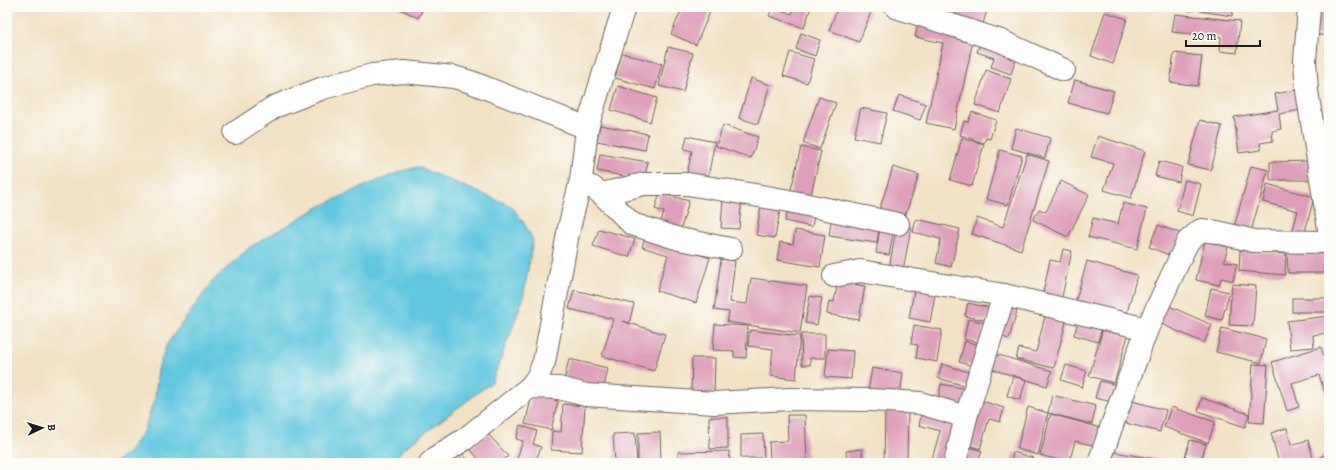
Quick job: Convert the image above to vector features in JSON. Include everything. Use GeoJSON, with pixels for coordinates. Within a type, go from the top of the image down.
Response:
{"type":"FeatureCollection","features":[{"type":"Feature","properties":{"kind":"street"},"geometry":{"type":"LineString","coordinates":[[430,463],[438,456],[465,439],[530,387],[538,378],[544,362],[569,228],[581,180],[587,128],[624,7]]}},
{"type":"Feature","properties":{"kind":"street"},"geometry":{"type":"LineString","coordinates":[[896,7],[1001,41],[1064,70]]}},
{"type":"Feature","properties":{"kind":"street"},"geometry":{"type":"LineString","coordinates":[[1309,7],[1304,61],[1307,91],[1329,229]]}},
{"type":"Feature","properties":{"kind":"street"},"geometry":{"type":"LineString","coordinates":[[235,133],[274,107],[323,88],[372,75],[404,72],[454,77],[471,82],[587,128]]}},
{"type":"Feature","properties":{"kind":"street"},"geometry":{"type":"LineString","coordinates":[[581,180],[602,194],[632,224],[679,239],[731,249]]}},
{"type":"Feature","properties":{"kind":"street"},"geometry":{"type":"LineString","coordinates":[[602,194],[644,184],[688,184],[784,200],[898,224]]}},
{"type":"Feature","properties":{"kind":"street"},"geometry":{"type":"LineString","coordinates":[[1099,463],[1147,329],[1188,241],[1201,230],[1254,241],[1329,242]]}},
{"type":"Feature","properties":{"kind":"street"},"geometry":{"type":"LineString","coordinates":[[834,276],[860,270],[1004,295],[1147,329]]}},
{"type":"Feature","properties":{"kind":"street"},"geometry":{"type":"LineString","coordinates":[[955,463],[966,417],[1004,295]]}},
{"type":"Feature","properties":{"kind":"street"},"geometry":{"type":"LineString","coordinates":[[530,387],[559,388],[586,395],[714,403],[790,399],[871,400],[920,403],[966,417]]}},
{"type":"Feature","properties":{"kind":"water"},"geometry":{"type":"Polygon","coordinates":[[[418,167],[511,206],[522,220],[533,240],[523,299],[492,382],[402,450],[393,463],[114,463],[129,452],[144,430],[155,398],[158,369],[167,344],[213,281],[250,247],[319,207],[402,171],[418,167]]]}},
{"type":"Feature","properties":{"kind":"building"},"geometry":{"type":"Polygon","coordinates":[[[397,7],[424,7],[418,18],[397,7]]]}},
{"type":"Feature","properties":{"kind":"building"},"geometry":{"type":"Polygon","coordinates":[[[672,7],[712,7],[696,45],[671,34],[681,11],[672,7]]]}},
{"type":"Feature","properties":{"kind":"building"},"geometry":{"type":"Polygon","coordinates":[[[773,7],[792,14],[794,7],[811,7],[804,28],[769,16],[773,7]]]}},
{"type":"Feature","properties":{"kind":"building"},"geometry":{"type":"Polygon","coordinates":[[[838,7],[858,7],[871,12],[859,42],[829,30],[838,7]]]}},
{"type":"Feature","properties":{"kind":"building"},"geometry":{"type":"Polygon","coordinates":[[[957,7],[988,7],[982,27],[954,19],[957,7]]]}},
{"type":"Feature","properties":{"kind":"building"},"geometry":{"type":"Polygon","coordinates":[[[1174,7],[1193,7],[1192,11],[1174,7]]]}},
{"type":"Feature","properties":{"kind":"building"},"geometry":{"type":"Polygon","coordinates":[[[1201,7],[1233,7],[1232,16],[1200,11],[1201,7]]]}},
{"type":"Feature","properties":{"kind":"building"},"geometry":{"type":"Polygon","coordinates":[[[1314,7],[1325,7],[1325,35],[1314,35],[1314,7]]]}},
{"type":"Feature","properties":{"kind":"building"},"geometry":{"type":"Polygon","coordinates":[[[1105,12],[1127,19],[1113,64],[1091,56],[1105,12]]]}},
{"type":"Feature","properties":{"kind":"building"},"geometry":{"type":"Polygon","coordinates":[[[1175,14],[1240,21],[1237,53],[1220,51],[1221,37],[1172,32],[1175,14]]]}},
{"type":"Feature","properties":{"kind":"building"},"geometry":{"type":"Polygon","coordinates":[[[918,24],[974,36],[954,129],[926,123],[943,43],[915,37],[918,24]]]}},
{"type":"Feature","properties":{"kind":"building"},"geometry":{"type":"Polygon","coordinates":[[[801,33],[820,40],[815,56],[796,49],[801,33]]]}},
{"type":"Feature","properties":{"kind":"building"},"geometry":{"type":"Polygon","coordinates":[[[982,39],[1018,53],[1011,74],[991,67],[994,58],[977,52],[982,39]]]}},
{"type":"Feature","properties":{"kind":"building"},"geometry":{"type":"Polygon","coordinates":[[[668,47],[693,53],[683,92],[659,86],[668,47]]]}},
{"type":"Feature","properties":{"kind":"building"},"geometry":{"type":"Polygon","coordinates":[[[790,52],[814,59],[807,83],[783,76],[790,52]]]}},
{"type":"Feature","properties":{"kind":"building"},"geometry":{"type":"Polygon","coordinates":[[[622,53],[662,64],[655,89],[615,78],[622,53]]]}},
{"type":"Feature","properties":{"kind":"building"},"geometry":{"type":"Polygon","coordinates":[[[1174,53],[1202,56],[1198,86],[1170,82],[1174,53]]]}},
{"type":"Feature","properties":{"kind":"building"},"geometry":{"type":"Polygon","coordinates":[[[986,70],[1011,79],[1000,113],[975,105],[986,70]]]}},
{"type":"Feature","properties":{"kind":"building"},"geometry":{"type":"Polygon","coordinates":[[[751,78],[770,85],[758,124],[739,118],[751,78]]]}},
{"type":"Feature","properties":{"kind":"building"},"geometry":{"type":"Polygon","coordinates":[[[1075,80],[1114,91],[1107,113],[1068,103],[1075,80]]]}},
{"type":"Feature","properties":{"kind":"building"},"geometry":{"type":"Polygon","coordinates":[[[618,86],[657,98],[650,122],[611,110],[618,86]]]}},
{"type":"Feature","properties":{"kind":"building"},"geometry":{"type":"Polygon","coordinates":[[[1302,89],[1306,109],[1279,114],[1281,129],[1272,131],[1273,141],[1260,143],[1261,150],[1239,153],[1234,117],[1278,110],[1275,94],[1302,89]]]}},
{"type":"Feature","properties":{"kind":"building"},"geometry":{"type":"Polygon","coordinates":[[[899,95],[926,104],[920,120],[893,111],[899,95]]]}},
{"type":"Feature","properties":{"kind":"building"},"geometry":{"type":"Polygon","coordinates":[[[819,97],[836,103],[820,149],[803,143],[819,97]]]}},
{"type":"Feature","properties":{"kind":"building"},"geometry":{"type":"Polygon","coordinates":[[[861,108],[887,113],[880,142],[854,137],[861,108]]]}},
{"type":"Feature","properties":{"kind":"building"},"geometry":{"type":"Polygon","coordinates":[[[972,112],[996,120],[990,139],[986,138],[984,143],[960,135],[964,121],[968,122],[972,112]]]}},
{"type":"Feature","properties":{"kind":"building"},"geometry":{"type":"Polygon","coordinates":[[[1200,120],[1222,126],[1211,170],[1188,165],[1200,120]]]}},
{"type":"Feature","properties":{"kind":"building"},"geometry":{"type":"Polygon","coordinates":[[[600,125],[648,134],[645,150],[597,141],[600,125]]]}},
{"type":"Feature","properties":{"kind":"building"},"geometry":{"type":"Polygon","coordinates":[[[723,125],[758,137],[751,158],[716,146],[723,125]]]}},
{"type":"Feature","properties":{"kind":"building"},"geometry":{"type":"Polygon","coordinates":[[[1016,128],[1050,138],[1045,158],[1011,148],[1016,128]]]}},
{"type":"Feature","properties":{"kind":"building"},"geometry":{"type":"Polygon","coordinates":[[[1322,134],[1329,134],[1329,155],[1321,155],[1322,134]]]}},
{"type":"Feature","properties":{"kind":"building"},"geometry":{"type":"Polygon","coordinates":[[[687,136],[715,142],[708,177],[687,173],[692,151],[684,149],[687,136]]]}},
{"type":"Feature","properties":{"kind":"building"},"geometry":{"type":"Polygon","coordinates":[[[1098,136],[1145,151],[1131,198],[1104,190],[1113,163],[1091,157],[1098,136]]]}},
{"type":"Feature","properties":{"kind":"building"},"geometry":{"type":"Polygon","coordinates":[[[962,138],[984,144],[972,186],[950,180],[962,138]]]}},
{"type":"Feature","properties":{"kind":"building"},"geometry":{"type":"Polygon","coordinates":[[[801,147],[821,151],[810,199],[790,194],[801,147]]]}},
{"type":"Feature","properties":{"kind":"building"},"geometry":{"type":"Polygon","coordinates":[[[1000,150],[1022,156],[1008,205],[986,199],[1000,150]]]}},
{"type":"Feature","properties":{"kind":"building"},"geometry":{"type":"Polygon","coordinates":[[[600,154],[648,162],[644,180],[597,171],[600,154]]]}},
{"type":"Feature","properties":{"kind":"building"},"geometry":{"type":"Polygon","coordinates":[[[1027,154],[1049,161],[1021,250],[972,234],[977,218],[1003,227],[1027,154]]]}},
{"type":"Feature","properties":{"kind":"building"},"geometry":{"type":"Polygon","coordinates":[[[1159,161],[1182,167],[1179,182],[1155,176],[1159,161]]]}},
{"type":"Feature","properties":{"kind":"building"},"geometry":{"type":"Polygon","coordinates":[[[1310,161],[1310,180],[1270,180],[1270,162],[1310,161]]]}},
{"type":"Feature","properties":{"kind":"building"},"geometry":{"type":"Polygon","coordinates":[[[1251,166],[1268,170],[1250,235],[1233,231],[1251,166]]]}},
{"type":"Feature","properties":{"kind":"building"},"geometry":{"type":"Polygon","coordinates":[[[893,167],[919,175],[903,222],[878,214],[893,167]]]}},
{"type":"Feature","properties":{"kind":"building"},"geometry":{"type":"Polygon","coordinates":[[[1185,180],[1201,184],[1193,216],[1177,211],[1185,180]]]}},
{"type":"Feature","properties":{"kind":"building"},"geometry":{"type":"Polygon","coordinates":[[[1061,181],[1089,195],[1068,237],[1033,220],[1039,209],[1046,212],[1061,181]]]}},
{"type":"Feature","properties":{"kind":"building"},"geometry":{"type":"Polygon","coordinates":[[[1267,184],[1314,197],[1304,236],[1292,233],[1298,211],[1263,202],[1267,184]]]}},
{"type":"Feature","properties":{"kind":"building"},"geometry":{"type":"Polygon","coordinates":[[[660,193],[689,201],[679,235],[659,229],[664,212],[655,209],[660,193]]]}},
{"type":"Feature","properties":{"kind":"building"},"geometry":{"type":"Polygon","coordinates":[[[723,196],[742,197],[739,229],[721,228],[723,196]]]}},
{"type":"Feature","properties":{"kind":"building"},"geometry":{"type":"Polygon","coordinates":[[[1123,203],[1147,209],[1137,249],[1088,237],[1093,218],[1118,224],[1123,203]]]}},
{"type":"Feature","properties":{"kind":"building"},"geometry":{"type":"Polygon","coordinates":[[[789,204],[815,210],[812,227],[785,221],[789,204]]]}},
{"type":"Feature","properties":{"kind":"building"},"geometry":{"type":"Polygon","coordinates":[[[761,206],[780,210],[775,238],[756,235],[761,206]]]}},
{"type":"Feature","properties":{"kind":"building"},"geometry":{"type":"Polygon","coordinates":[[[832,214],[880,221],[877,243],[829,236],[832,214]]]}},
{"type":"Feature","properties":{"kind":"building"},"geometry":{"type":"Polygon","coordinates":[[[916,219],[960,229],[951,267],[936,263],[941,239],[913,232],[916,219]]]}},
{"type":"Feature","properties":{"kind":"building"},"geometry":{"type":"Polygon","coordinates":[[[881,222],[895,225],[889,255],[876,253],[881,222]]]}},
{"type":"Feature","properties":{"kind":"building"},"geometry":{"type":"Polygon","coordinates":[[[897,225],[911,228],[903,271],[889,268],[897,225]]]}},
{"type":"Feature","properties":{"kind":"building"},"geometry":{"type":"Polygon","coordinates":[[[1158,225],[1185,235],[1176,258],[1149,247],[1158,225]]]}},
{"type":"Feature","properties":{"kind":"building"},"geometry":{"type":"Polygon","coordinates":[[[599,229],[635,239],[629,257],[593,246],[599,229]]]}},
{"type":"Feature","properties":{"kind":"building"},"geometry":{"type":"Polygon","coordinates":[[[795,230],[825,235],[820,267],[777,260],[780,242],[793,244],[795,230]]]}},
{"type":"Feature","properties":{"kind":"building"},"geometry":{"type":"Polygon","coordinates":[[[645,237],[710,258],[696,303],[657,291],[668,255],[642,247],[645,237]]]}},
{"type":"Feature","properties":{"kind":"building"},"geometry":{"type":"Polygon","coordinates":[[[1205,241],[1228,247],[1224,261],[1237,264],[1233,281],[1221,278],[1219,285],[1196,280],[1205,241]]]}},
{"type":"Feature","properties":{"kind":"building"},"geometry":{"type":"Polygon","coordinates":[[[1063,249],[1072,251],[1061,301],[1042,297],[1050,260],[1060,262],[1063,249]]]}},
{"type":"Feature","properties":{"kind":"building"},"geometry":{"type":"Polygon","coordinates":[[[1240,250],[1286,254],[1285,275],[1239,271],[1240,250]]]}},
{"type":"Feature","properties":{"kind":"building"},"geometry":{"type":"Polygon","coordinates":[[[1328,251],[1328,273],[1288,273],[1287,252],[1328,251]]]}},
{"type":"Feature","properties":{"kind":"building"},"geometry":{"type":"Polygon","coordinates":[[[721,259],[735,261],[730,302],[747,304],[751,278],[807,286],[800,333],[727,322],[729,312],[714,310],[721,259]]]}},
{"type":"Feature","properties":{"kind":"building"},"geometry":{"type":"Polygon","coordinates":[[[1087,261],[1137,275],[1126,317],[1075,303],[1087,261]]]}},
{"type":"Feature","properties":{"kind":"building"},"geometry":{"type":"Polygon","coordinates":[[[838,281],[865,286],[859,320],[827,314],[829,301],[834,302],[838,281]]]}},
{"type":"Feature","properties":{"kind":"building"},"geometry":{"type":"Polygon","coordinates":[[[1232,284],[1256,286],[1253,326],[1229,325],[1232,284]]]}},
{"type":"Feature","properties":{"kind":"building"},"geometry":{"type":"Polygon","coordinates":[[[915,285],[936,289],[930,322],[909,318],[915,285]]]}},
{"type":"Feature","properties":{"kind":"building"},"geometry":{"type":"Polygon","coordinates":[[[1211,288],[1229,292],[1222,320],[1205,316],[1211,288]]]}},
{"type":"Feature","properties":{"kind":"building"},"geometry":{"type":"Polygon","coordinates":[[[574,290],[634,304],[629,323],[622,321],[665,334],[654,371],[602,356],[613,319],[569,309],[574,290]]]}},
{"type":"Feature","properties":{"kind":"building"},"geometry":{"type":"Polygon","coordinates":[[[810,296],[822,298],[817,325],[805,323],[810,296]]]}},
{"type":"Feature","properties":{"kind":"building"},"geometry":{"type":"Polygon","coordinates":[[[1292,298],[1329,298],[1329,312],[1292,312],[1292,298]]]}},
{"type":"Feature","properties":{"kind":"building"},"geometry":{"type":"Polygon","coordinates":[[[968,303],[990,308],[987,321],[965,316],[968,303]]]}},
{"type":"Feature","properties":{"kind":"building"},"geometry":{"type":"Polygon","coordinates":[[[1005,303],[1018,307],[1009,339],[996,335],[1005,303]]]}},
{"type":"Feature","properties":{"kind":"building"},"geometry":{"type":"Polygon","coordinates":[[[1167,305],[1212,325],[1204,343],[1159,323],[1167,305]]]}},
{"type":"Feature","properties":{"kind":"building"},"geometry":{"type":"Polygon","coordinates":[[[1046,312],[1067,318],[1054,368],[1016,359],[1019,348],[1036,352],[1046,312]]]}},
{"type":"Feature","properties":{"kind":"building"},"geometry":{"type":"Polygon","coordinates":[[[1329,316],[1329,333],[1313,335],[1314,347],[1290,349],[1287,321],[1329,316]]]}},
{"type":"Feature","properties":{"kind":"building"},"geometry":{"type":"Polygon","coordinates":[[[1079,318],[1103,324],[1098,342],[1074,335],[1079,318]]]}},
{"type":"Feature","properties":{"kind":"building"},"geometry":{"type":"Polygon","coordinates":[[[968,319],[985,323],[981,343],[964,339],[968,319]]]}},
{"type":"Feature","properties":{"kind":"building"},"geometry":{"type":"Polygon","coordinates":[[[715,324],[748,326],[746,358],[734,357],[734,351],[713,350],[715,324]]]}},
{"type":"Feature","properties":{"kind":"building"},"geometry":{"type":"Polygon","coordinates":[[[914,325],[942,330],[937,362],[916,358],[918,345],[911,344],[914,325]]]}},
{"type":"Feature","properties":{"kind":"building"},"geometry":{"type":"Polygon","coordinates":[[[1104,325],[1129,332],[1114,383],[1089,376],[1104,325]]]}},
{"type":"Feature","properties":{"kind":"building"},"geometry":{"type":"Polygon","coordinates":[[[1222,328],[1266,339],[1261,363],[1216,352],[1222,328]]]}},
{"type":"Feature","properties":{"kind":"building"},"geometry":{"type":"Polygon","coordinates":[[[750,330],[800,336],[796,379],[770,376],[773,349],[748,346],[750,330]]]}},
{"type":"Feature","properties":{"kind":"building"},"geometry":{"type":"Polygon","coordinates":[[[801,334],[825,334],[825,358],[810,358],[810,365],[802,365],[801,334]]]}},
{"type":"Feature","properties":{"kind":"building"},"geometry":{"type":"Polygon","coordinates":[[[965,341],[982,346],[976,367],[959,362],[965,341]]]}},
{"type":"Feature","properties":{"kind":"building"},"geometry":{"type":"Polygon","coordinates":[[[1321,347],[1329,372],[1329,395],[1326,396],[1319,375],[1292,383],[1299,407],[1287,411],[1272,362],[1321,347]]]}},
{"type":"Feature","properties":{"kind":"building"},"geometry":{"type":"Polygon","coordinates":[[[828,349],[853,351],[851,379],[825,377],[828,349]]]}},
{"type":"Feature","properties":{"kind":"building"},"geometry":{"type":"Polygon","coordinates":[[[992,353],[1052,371],[1047,386],[988,368],[992,353]]]}},
{"type":"Feature","properties":{"kind":"building"},"geometry":{"type":"Polygon","coordinates":[[[692,358],[715,358],[714,395],[691,394],[692,358]]]}},
{"type":"Feature","properties":{"kind":"building"},"geometry":{"type":"Polygon","coordinates":[[[569,359],[608,368],[603,393],[563,385],[569,359]]]}},
{"type":"Feature","properties":{"kind":"building"},"geometry":{"type":"Polygon","coordinates":[[[942,364],[972,373],[969,387],[938,378],[942,364]]]}},
{"type":"Feature","properties":{"kind":"building"},"geometry":{"type":"Polygon","coordinates":[[[1253,364],[1268,365],[1264,423],[1249,422],[1253,364]]]}},
{"type":"Feature","properties":{"kind":"building"},"geometry":{"type":"Polygon","coordinates":[[[1066,365],[1087,371],[1082,387],[1061,380],[1066,365]]]}},
{"type":"Feature","properties":{"kind":"building"},"geometry":{"type":"Polygon","coordinates":[[[872,368],[903,373],[900,397],[868,392],[872,368]]]}},
{"type":"Feature","properties":{"kind":"building"},"geometry":{"type":"Polygon","coordinates":[[[1013,376],[1026,380],[1020,400],[1007,396],[1013,376]]]}},
{"type":"Feature","properties":{"kind":"building"},"geometry":{"type":"Polygon","coordinates":[[[1100,381],[1116,385],[1112,402],[1095,398],[1100,381]]]}},
{"type":"Feature","properties":{"kind":"building"},"geometry":{"type":"Polygon","coordinates":[[[941,384],[967,389],[964,407],[938,402],[941,384]]]}},
{"type":"Feature","properties":{"kind":"building"},"geometry":{"type":"Polygon","coordinates":[[[532,395],[558,401],[551,430],[525,424],[532,395]]]}},
{"type":"Feature","properties":{"kind":"building"},"geometry":{"type":"Polygon","coordinates":[[[1052,395],[1096,406],[1092,424],[1048,413],[1052,395]]]}},
{"type":"Feature","properties":{"kind":"building"},"geometry":{"type":"Polygon","coordinates":[[[1202,398],[1249,414],[1245,427],[1198,411],[1202,398]]]}},
{"type":"Feature","properties":{"kind":"building"},"geometry":{"type":"Polygon","coordinates":[[[1124,399],[1166,410],[1160,432],[1118,421],[1124,399]]]}},
{"type":"Feature","properties":{"kind":"building"},"geometry":{"type":"Polygon","coordinates":[[[979,400],[1004,408],[1000,422],[989,419],[980,449],[965,444],[979,400]]]}},
{"type":"Feature","properties":{"kind":"building"},"geometry":{"type":"Polygon","coordinates":[[[563,404],[585,406],[582,452],[551,450],[552,431],[561,432],[563,404]]]}},
{"type":"Feature","properties":{"kind":"building"},"geometry":{"type":"Polygon","coordinates":[[[1028,407],[1048,413],[1038,455],[1017,449],[1028,407]]]}},
{"type":"Feature","properties":{"kind":"building"},"geometry":{"type":"Polygon","coordinates":[[[1171,407],[1215,422],[1208,443],[1164,427],[1171,407]]]}},
{"type":"Feature","properties":{"kind":"building"},"geometry":{"type":"Polygon","coordinates":[[[885,410],[908,411],[907,463],[884,463],[885,410]]]}},
{"type":"Feature","properties":{"kind":"building"},"geometry":{"type":"Polygon","coordinates":[[[922,413],[958,424],[945,463],[932,459],[940,431],[919,425],[922,413]]]}},
{"type":"Feature","properties":{"kind":"building"},"geometry":{"type":"Polygon","coordinates":[[[1051,414],[1101,428],[1096,446],[1075,441],[1069,463],[1040,455],[1051,414]]]}},
{"type":"Feature","properties":{"kind":"building"},"geometry":{"type":"Polygon","coordinates":[[[787,415],[805,415],[807,460],[770,461],[769,442],[788,441],[787,415]]]}},
{"type":"Feature","properties":{"kind":"building"},"geometry":{"type":"Polygon","coordinates":[[[709,417],[728,417],[728,448],[710,449],[709,417]]]}},
{"type":"Feature","properties":{"kind":"building"},"geometry":{"type":"Polygon","coordinates":[[[520,425],[537,431],[533,444],[541,447],[535,463],[521,463],[516,461],[523,441],[516,439],[520,425]]]}},
{"type":"Feature","properties":{"kind":"building"},"geometry":{"type":"Polygon","coordinates":[[[1287,428],[1291,445],[1308,440],[1314,461],[1305,463],[1279,463],[1271,433],[1287,428]]]}},
{"type":"Feature","properties":{"kind":"building"},"geometry":{"type":"Polygon","coordinates":[[[660,432],[661,463],[638,463],[638,433],[660,432]]]}},
{"type":"Feature","properties":{"kind":"building"},"geometry":{"type":"Polygon","coordinates":[[[635,433],[637,463],[615,463],[613,434],[635,433]]]}},
{"type":"Feature","properties":{"kind":"building"},"geometry":{"type":"Polygon","coordinates":[[[488,434],[508,456],[501,463],[482,463],[470,449],[488,434]]]}},
{"type":"Feature","properties":{"kind":"building"},"geometry":{"type":"Polygon","coordinates":[[[763,434],[764,458],[741,458],[741,435],[763,434]]]}},
{"type":"Feature","properties":{"kind":"building"},"geometry":{"type":"Polygon","coordinates":[[[1190,440],[1206,444],[1201,461],[1185,457],[1190,440]]]}},
{"type":"Feature","properties":{"kind":"building"},"geometry":{"type":"Polygon","coordinates":[[[966,446],[982,451],[978,463],[961,463],[966,446]]]}},
{"type":"Feature","properties":{"kind":"building"},"geometry":{"type":"Polygon","coordinates":[[[862,449],[863,463],[847,463],[846,451],[862,449]]]}},
{"type":"Feature","properties":{"kind":"building"},"geometry":{"type":"Polygon","coordinates":[[[460,451],[471,463],[446,463],[460,451]]]}},
{"type":"Feature","properties":{"kind":"building"},"geometry":{"type":"Polygon","coordinates":[[[729,451],[730,463],[678,463],[678,452],[729,451]]]}},
{"type":"Feature","properties":{"kind":"building"},"geometry":{"type":"Polygon","coordinates":[[[1109,451],[1160,460],[1160,463],[1107,463],[1109,451]]]}},
{"type":"Feature","properties":{"kind":"building"},"geometry":{"type":"Polygon","coordinates":[[[1013,452],[1033,458],[1032,463],[1011,463],[1013,452]]]}},
{"type":"Feature","properties":{"kind":"building"},"geometry":{"type":"Polygon","coordinates":[[[1329,452],[1329,463],[1311,463],[1318,459],[1329,452]]]}},
{"type":"Feature","properties":{"kind":"building"},"geometry":{"type":"Polygon","coordinates":[[[919,460],[932,462],[932,463],[919,463],[919,460]]]}}]}
